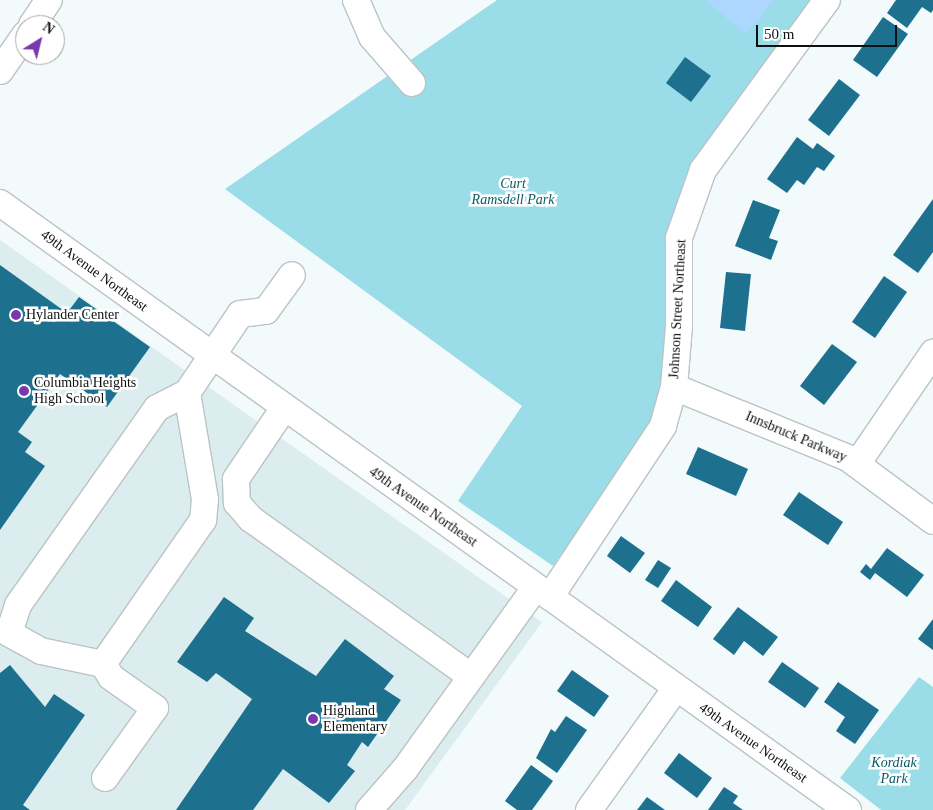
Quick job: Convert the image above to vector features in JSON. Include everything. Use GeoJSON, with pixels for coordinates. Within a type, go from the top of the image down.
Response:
{"type":"FeatureCollection","features":[{"type":"Feature","properties":{"kind":"street"},"geometry":{"type":"LineString","coordinates":[[39,15],[49,0]]}},
{"type":"Feature","properties":{"kind":"street"},"geometry":{"type":"LineString","coordinates":[[356,0],[372,37],[412,83]]}},
{"type":"Feature","properties":{"kind":"street","name":"Johnson Street Northeast"},"geometry":{"type":"LineString","coordinates":[[369,810],[405,769],[470,676],[543,592],[664,426],[674,387],[680,238],[703,170],[827,0]]}},
{"type":"Feature","properties":{"kind":"street"},"geometry":{"type":"LineString","coordinates":[[0,71],[15,49]]}},
{"type":"Feature","properties":{"kind":"street","name":"49th Avenue Northeast"},"geometry":{"type":"LineString","coordinates":[[0,203],[848,810]]}},
{"type":"Feature","properties":{"kind":"street"},"geometry":{"type":"LineString","coordinates":[[105,778],[155,708],[111,677],[103,664],[41,650],[8,633],[18,605],[157,408],[187,393],[240,314],[266,312],[292,275]]}},
{"type":"Feature","properties":{"kind":"street"},"geometry":{"type":"LineString","coordinates":[[857,464],[933,353]]}},
{"type":"Feature","properties":{"kind":"street","name":"Innsbruck Parkway"},"geometry":{"type":"LineString","coordinates":[[674,387],[857,464],[933,521]]}},
{"type":"Feature","properties":{"kind":"street"},"geometry":{"type":"LineString","coordinates":[[103,664],[203,520],[205,499],[187,393]]}},
{"type":"Feature","properties":{"kind":"street"},"geometry":{"type":"LineString","coordinates":[[284,408],[236,479],[237,503],[250,519],[470,676]]}},
{"type":"Feature","properties":{"kind":"street"},"geometry":{"type":"LineString","coordinates":[[589,810],[676,688]]}},
{"type":"Feature","properties":{"kind":"shaded area"},"geometry":{"type":"Polygon","coordinates":[[[705,0],[772,0],[773,1],[746,34],[705,0]]]}},
{"type":"Feature","properties":{"kind":"shaded area"},"geometry":{"type":"Polygon","coordinates":[[[0,240],[542,622],[405,810],[0,810],[0,240]]]}},
{"type":"Feature","properties":{"kind":"green space","name":"Curt Ramsdell Park"},"geometry":{"type":"Polygon","coordinates":[[[497,0],[817,0],[686,187],[662,390],[647,432],[553,566],[458,501],[522,406],[225,189],[497,0]]]}},
{"type":"Feature","properties":{"kind":"green space","name":"Kordiak Park"},"geometry":{"type":"Polygon","coordinates":[[[919,677],[933,687],[933,810],[881,810],[840,778],[919,677]]]}},
{"type":"Feature","properties":{"kind":"building"},"geometry":{"type":"Polygon","coordinates":[[[896,0],[933,0],[933,10],[931,13],[922,7],[907,28],[887,13],[896,0]]]}},
{"type":"Feature","properties":{"kind":"building"},"geometry":{"type":"Polygon","coordinates":[[[883,17],[908,34],[877,77],[853,60],[883,17]]]}},
{"type":"Feature","properties":{"kind":"building"},"geometry":{"type":"Polygon","coordinates":[[[685,57],[711,76],[691,102],[666,83],[685,57]]]}},
{"type":"Feature","properties":{"kind":"building"},"geometry":{"type":"Polygon","coordinates":[[[839,79],[860,95],[829,136],[808,120],[839,79]]]}},
{"type":"Feature","properties":{"kind":"building"},"geometry":{"type":"Polygon","coordinates":[[[797,137],[813,149],[817,143],[835,156],[824,171],[817,167],[804,185],[797,180],[787,193],[767,179],[797,137]]]}},
{"type":"Feature","properties":{"kind":"building"},"geometry":{"type":"Polygon","coordinates":[[[933,199],[933,252],[918,273],[893,255],[933,199]]]}},
{"type":"Feature","properties":{"kind":"building"},"geometry":{"type":"Polygon","coordinates":[[[753,200],[780,210],[769,238],[778,241],[771,260],[735,246],[753,200]]]}},
{"type":"Feature","properties":{"kind":"building","name":"Columbia Heights High School"},"geometry":{"type":"Polygon","coordinates":[[[0,265],[67,313],[79,297],[150,347],[107,407],[60,374],[18,432],[32,442],[25,452],[45,466],[0,530],[0,265]]]}},
{"type":"Feature","properties":{"kind":"building"},"geometry":{"type":"Polygon","coordinates":[[[726,272],[751,274],[745,331],[720,328],[726,272]]]}},
{"type":"Feature","properties":{"kind":"building"},"geometry":{"type":"Polygon","coordinates":[[[884,276],[907,292],[875,338],[852,322],[884,276]]]}},
{"type":"Feature","properties":{"kind":"building"},"geometry":{"type":"Polygon","coordinates":[[[832,344],[857,362],[824,405],[800,386],[832,344]]]}},
{"type":"Feature","properties":{"kind":"building"},"geometry":{"type":"Polygon","coordinates":[[[698,447],[748,469],[736,496],[686,474],[698,447]]]}},
{"type":"Feature","properties":{"kind":"building"},"geometry":{"type":"Polygon","coordinates":[[[799,492],[843,522],[828,545],[783,515],[799,492]]]}},
{"type":"Feature","properties":{"kind":"building"},"geometry":{"type":"Polygon","coordinates":[[[621,536],[645,553],[630,573],[607,556],[621,536]]]}},
{"type":"Feature","properties":{"kind":"building"},"geometry":{"type":"Polygon","coordinates":[[[887,548],[924,575],[907,597],[875,573],[870,580],[860,572],[866,564],[871,569],[887,548]]]}},
{"type":"Feature","properties":{"kind":"building"},"geometry":{"type":"Polygon","coordinates":[[[658,560],[671,568],[658,588],[645,580],[658,560]]]}},
{"type":"Feature","properties":{"kind":"building"},"geometry":{"type":"Polygon","coordinates":[[[676,580],[712,607],[698,627],[661,601],[676,580]]]}},
{"type":"Feature","properties":{"kind":"building","name":"Highland Elementary"},"geometry":{"type":"Polygon","coordinates":[[[224,597],[254,618],[245,631],[316,676],[345,639],[394,676],[384,689],[401,700],[368,747],[362,742],[347,765],[355,771],[329,803],[283,769],[253,810],[176,810],[252,699],[216,673],[207,682],[177,662],[224,597]]]}},
{"type":"Feature","properties":{"kind":"building"},"geometry":{"type":"Polygon","coordinates":[[[738,607],[778,637],[763,656],[744,641],[734,655],[713,639],[738,607]]]}},
{"type":"Feature","properties":{"kind":"building"},"geometry":{"type":"Polygon","coordinates":[[[933,619],[933,650],[918,639],[933,619]]]}},
{"type":"Feature","properties":{"kind":"building"},"geometry":{"type":"Polygon","coordinates":[[[782,662],[819,688],[805,708],[768,682],[782,662]]]}},
{"type":"Feature","properties":{"kind":"building"},"geometry":{"type":"Polygon","coordinates":[[[10,665],[45,707],[54,694],[85,715],[23,805],[30,810],[0,810],[0,673],[10,665]]]}},
{"type":"Feature","properties":{"kind":"building"},"geometry":{"type":"Polygon","coordinates":[[[572,670],[609,696],[594,717],[557,691],[572,670]]]}},
{"type":"Feature","properties":{"kind":"building"},"geometry":{"type":"Polygon","coordinates":[[[838,682],[879,710],[855,744],[836,731],[845,717],[824,702],[838,682]]]}},
{"type":"Feature","properties":{"kind":"building"},"geometry":{"type":"Polygon","coordinates":[[[566,716],[587,730],[557,773],[536,758],[551,729],[555,732],[566,716]]]}},
{"type":"Feature","properties":{"kind":"building"},"geometry":{"type":"Polygon","coordinates":[[[679,753],[712,778],[697,798],[664,773],[679,753]]]}},
{"type":"Feature","properties":{"kind":"building"},"geometry":{"type":"Polygon","coordinates":[[[531,765],[553,781],[532,810],[517,810],[505,801],[531,765]]]}},
{"type":"Feature","properties":{"kind":"building"},"geometry":{"type":"Polygon","coordinates":[[[724,787],[738,796],[733,803],[743,810],[708,810],[724,787]]]}},
{"type":"Feature","properties":{"kind":"building"},"geometry":{"type":"Polygon","coordinates":[[[647,797],[665,810],[637,810],[647,797]]]}},
{"type":"Feature","properties":{"kind":"place","name":"Hylander Center"},"geometry":{"type":"Point","coordinates":[16,315]}},
{"type":"Feature","properties":{"kind":"place","name":"Columbia Heights High School"},"geometry":{"type":"Point","coordinates":[24,391]}},
{"type":"Feature","properties":{"kind":"place","name":"Highland Elementary"},"geometry":{"type":"Point","coordinates":[313,719]}}]}
